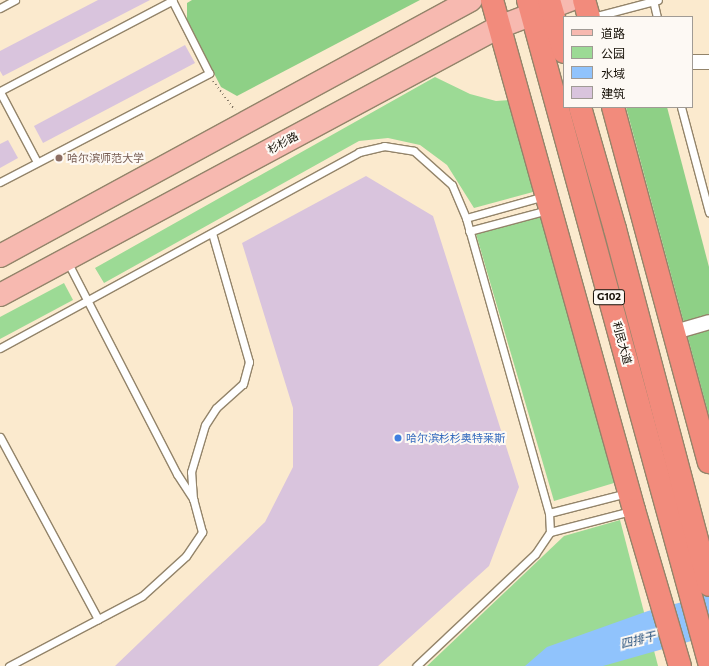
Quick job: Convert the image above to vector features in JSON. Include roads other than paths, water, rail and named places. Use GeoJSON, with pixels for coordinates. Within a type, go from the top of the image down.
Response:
{"type":"FeatureCollection","features":[{"type":"Feature","properties":{"kind":"highway"},"geometry":{"type":"LineString","coordinates":[[492,0],[631,501],[662,601],[679,663]]}},
{"type":"Feature","properties":{"kind":"highway"},"geometry":{"type":"LineString","coordinates":[[584,0],[589,16]]}},
{"type":"Feature","properties":{"kind":"highway"},"geometry":{"type":"LineString","coordinates":[[546,4],[563,49]]}},
{"type":"Feature","properties":{"kind":"highway","name":"利民大道"},"geometry":{"type":"LineString","coordinates":[[546,4],[563,69]]}},
{"type":"Feature","properties":{"kind":"highway","name":"利民大道"},"geometry":{"type":"LineString","coordinates":[[573,108],[699,589]]}},
{"type":"Feature","properties":{"kind":"highway","name":"利民大道"},"geometry":{"type":"LineString","coordinates":[[580,108],[615,229],[699,589],[708,657]]}},
{"type":"Feature","properties":{"kind":"highway"},"geometry":{"type":"LineString","coordinates":[[613,108],[709,462]]}},
{"type":"Feature","properties":{"kind":"main road"},"geometry":{"type":"LineString","coordinates":[[0,256],[471,0]]}},
{"type":"Feature","properties":{"kind":"main road","name":"杉杉路"},"geometry":{"type":"LineString","coordinates":[[0,295],[499,27],[546,4]]}},
{"type":"Feature","properties":{"kind":"street"},"geometry":{"type":"LineString","coordinates":[[693,62],[709,62]]}},
{"type":"Feature","properties":{"kind":"street"},"geometry":{"type":"LineString","coordinates":[[675,332],[709,322]]}},
{"type":"Feature","properties":{"kind":"lane"},"geometry":{"type":"LineString","coordinates":[[0,8],[15,0]]}},
{"type":"Feature","properties":{"kind":"lane"},"geometry":{"type":"LineString","coordinates":[[0,182],[209,73],[172,0],[0,91],[37,162]]}},
{"type":"Feature","properties":{"kind":"lane"},"geometry":{"type":"LineString","coordinates":[[597,16],[654,0],[657,16]]}},
{"type":"Feature","properties":{"kind":"lane"},"geometry":{"type":"LineString","coordinates":[[681,108],[709,212]]}},
{"type":"Feature","properties":{"kind":"lane"},"geometry":{"type":"LineString","coordinates":[[0,348],[87,303],[359,152],[384,146],[414,151],[452,185],[466,218],[548,513],[550,532]]}},
{"type":"Feature","properties":{"kind":"lane"},"geometry":{"type":"LineString","coordinates":[[466,218],[549,202]]}},
{"type":"Feature","properties":{"kind":"lane"},"geometry":{"type":"LineString","coordinates":[[469,231],[549,202]]}},
{"type":"Feature","properties":{"kind":"lane"},"geometry":{"type":"LineString","coordinates":[[9,666],[142,596],[186,556],[202,532],[193,499],[191,472],[205,425],[216,408],[243,384],[249,362],[212,233]]}},
{"type":"Feature","properties":{"kind":"lane"},"geometry":{"type":"LineString","coordinates":[[66,259],[87,303],[177,474],[193,499]]}},
{"type":"Feature","properties":{"kind":"lane"},"geometry":{"type":"LineString","coordinates":[[0,437],[98,619]]}},
{"type":"Feature","properties":{"kind":"lane"},"geometry":{"type":"LineString","coordinates":[[548,513],[631,501]]}},
{"type":"Feature","properties":{"kind":"lane"},"geometry":{"type":"LineString","coordinates":[[416,666],[535,554],[550,532],[631,501]]}},
{"type":"Feature","properties":{"kind":"water","name":"四排干"},"geometry":{"type":"Polygon","coordinates":[[[709,595],[709,636],[603,666],[525,666],[547,647],[648,611],[709,595]]]}},
{"type":"Feature","properties":{"kind":"place","name":"哈尔滨师范大学"},"geometry":{"type":"Point","coordinates":[59,158]}},
{"type":"Feature","properties":{"kind":"place","name":"哈尔滨杉杉奥特莱斯"},"geometry":{"type":"Point","coordinates":[398,438]}}]}
